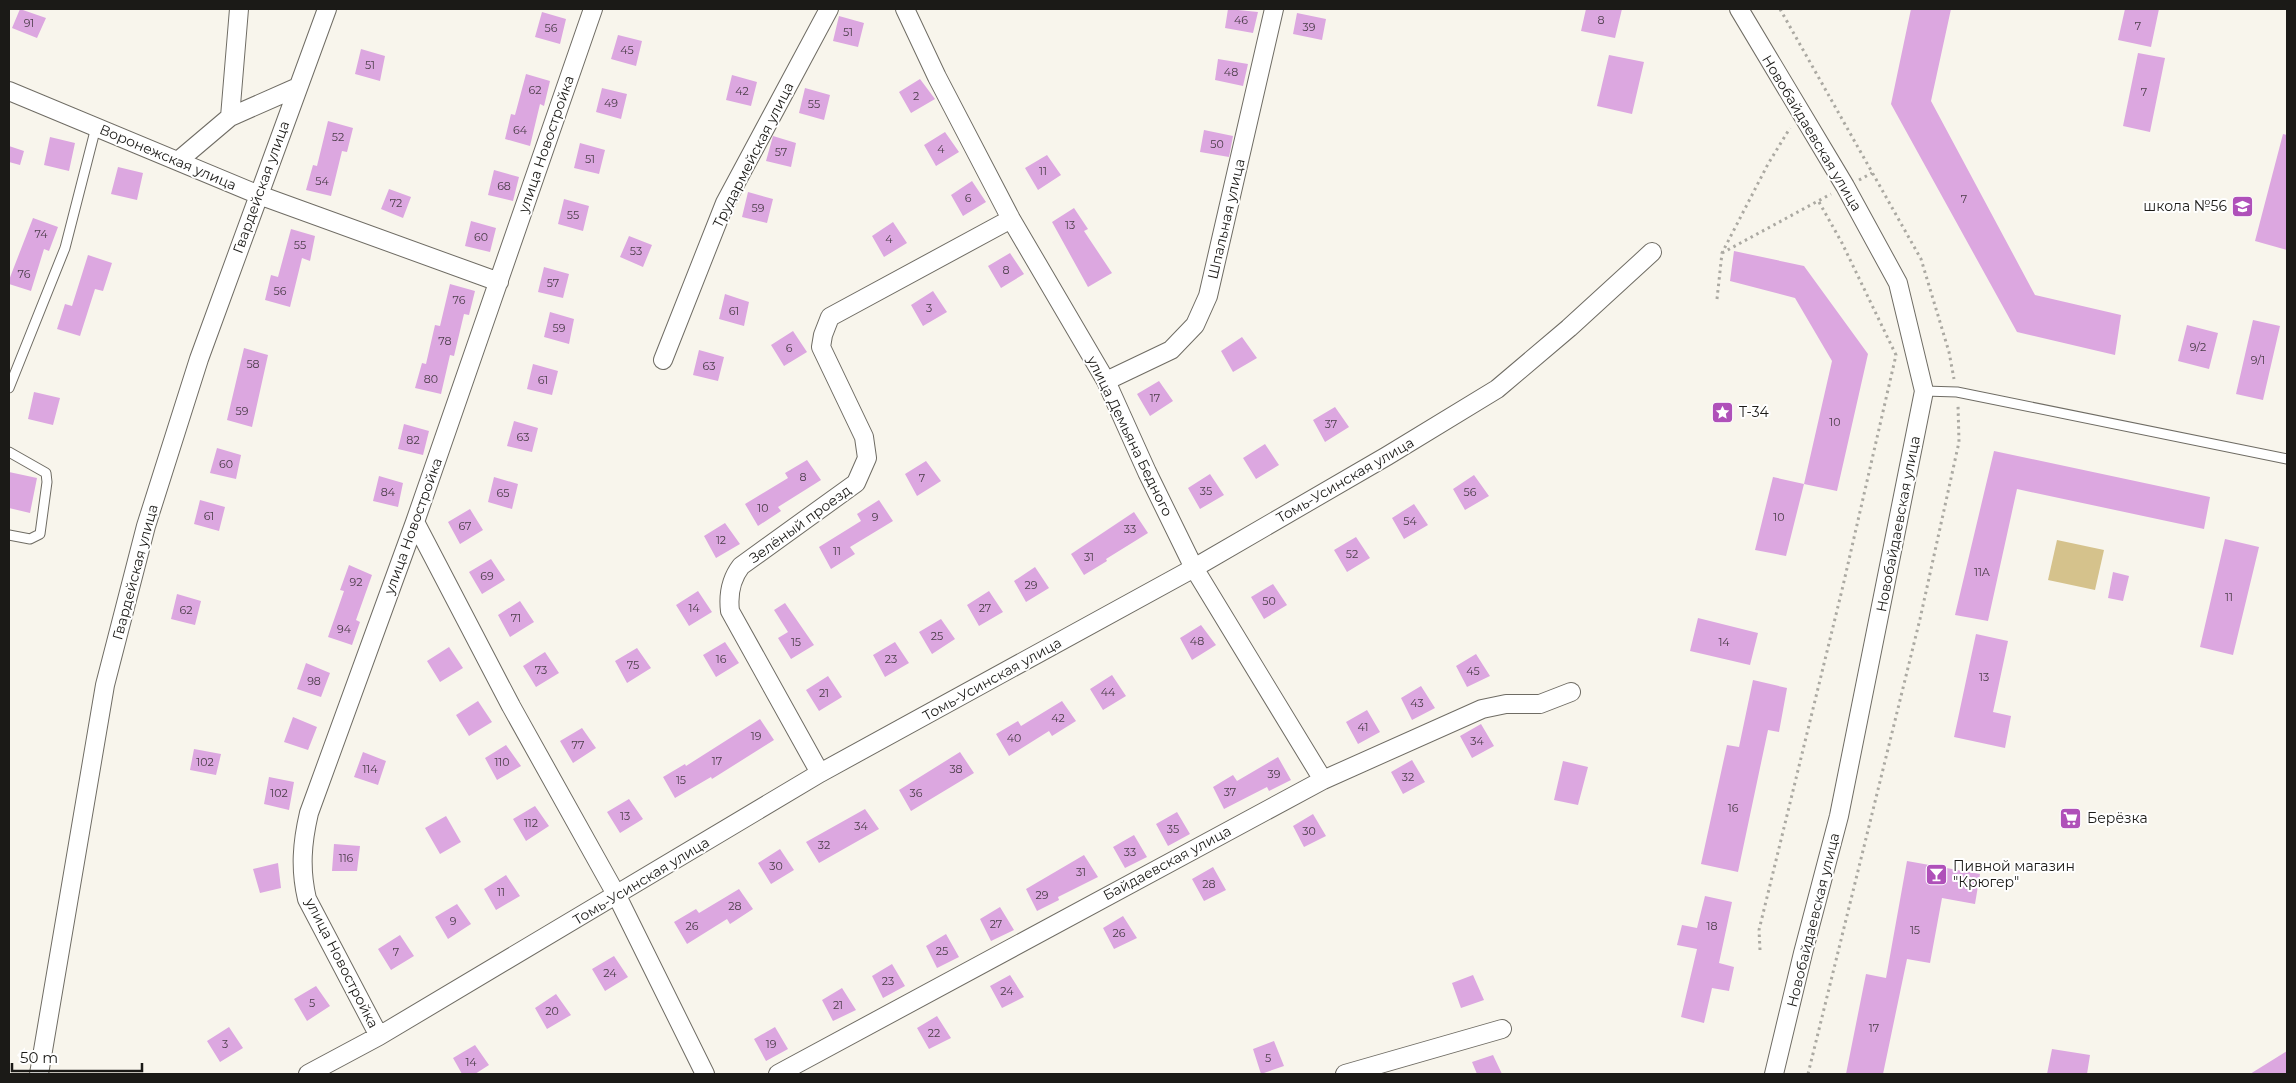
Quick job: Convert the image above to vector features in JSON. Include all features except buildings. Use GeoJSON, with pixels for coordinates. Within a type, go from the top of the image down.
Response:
{"type":"FeatureCollection","features":[{"type":"Feature","properties":{"kind":"street"},"geometry":{"type":"LineString","coordinates":[[230,116],[239,9]]}},
{"type":"Feature","properties":{"kind":"street","name":"Гвардейская улица"},"geometry":{"type":"LineString","coordinates":[[39,1074],[105,685],[148,517],[199,359],[327,9]]}},
{"type":"Feature","properties":{"kind":"street","name":"улица Новостройка"},"geometry":{"type":"LineString","coordinates":[[379,1036],[307,899],[302,877],[301,858],[309,813],[415,522],[593,9]]}},
{"type":"Feature","properties":{"kind":"street","name":"Трудармейская улица"},"geometry":{"type":"LineString","coordinates":[[663,360],[726,203],[829,9]]}},
{"type":"Feature","properties":{"kind":"street","name":"улица Демьяна Бедного"},"geometry":{"type":"LineString","coordinates":[[905,9],[937,77],[1011,219],[1106,381],[1147,472],[1194,568],[1323,780]]}},
{"type":"Feature","properties":{"kind":"street","name":"Шпальная улица"},"geometry":{"type":"LineString","coordinates":[[1106,381],[1170,350],[1194,325],[1208,296],[1274,9]]}},
{"type":"Feature","properties":{"kind":"street","name":"Новобайдаевская улица"},"geometry":{"type":"LineString","coordinates":[[1739,9],[1846,186],[1898,283],[1924,391],[1840,816],[1803,953],[1774,1074]]}},
{"type":"Feature","properties":{"kind":"street"},"geometry":{"type":"LineString","coordinates":[[178,162],[230,116],[298,87]]}},
{"type":"Feature","properties":{"kind":"street","name":"Воронежская улица"},"geometry":{"type":"LineString","coordinates":[[9,91],[259,195],[499,282]]}},
{"type":"Feature","properties":{"kind":"street","name":"Зелёный проезд"},"geometry":{"type":"LineString","coordinates":[[820,773],[730,611],[728,600],[733,577],[742,566],[856,483],[867,458],[864,437],[821,347],[830,316],[1011,219]]}},
{"type":"Feature","properties":{"kind":"street","name":"Томь-Усинская улица"},"geometry":{"type":"LineString","coordinates":[[308,1074],[379,1036],[617,896],[820,773],[1194,568],[1387,456],[1497,389],[1569,328],[1652,252]]}},
{"type":"Feature","properties":{"kind":"street"},"geometry":{"type":"LineString","coordinates":[[415,522],[511,706],[617,896],[705,1074]]}},
{"type":"Feature","properties":{"kind":"street","name":"Байдаевская улица"},"geometry":{"type":"LineString","coordinates":[[778,1074],[801,1069],[1323,780],[1482,709],[1506,704],[1540,704],[1571,692]]}},
{"type":"Feature","properties":{"kind":"street"},"geometry":{"type":"LineString","coordinates":[[1345,1074],[1502,1028]]}},
{"type":"Feature","properties":{"kind":"lane"},"geometry":{"type":"LineString","coordinates":[[9,388],[66,248],[96,127]]}},
{"type":"Feature","properties":{"kind":"lane"},"geometry":{"type":"LineString","coordinates":[[1924,391],[1957,392],[2287,459]]}},
{"type":"Feature","properties":{"kind":"lane"},"geometry":{"type":"LineString","coordinates":[[9,452],[46,473],[47,482],[40,534],[30,539],[9,535]]}},
{"type":"Feature","properties":{"kind":"path"},"geometry":{"type":"LineString","coordinates":[[1717,299],[1722,253],[1768,164],[1800,112]]}},
{"type":"Feature","properties":{"kind":"path"},"geometry":{"type":"LineString","coordinates":[[1722,253],[1765,228],[1872,173]]}},
{"type":"Feature","properties":{"kind":"path"},"geometry":{"type":"LineString","coordinates":[[1760,950],[1759,930],[1842,590],[1896,355],[1842,244],[1818,202]]}},
{"type":"Feature","properties":{"kind":"shaded area"},"geometry":{"type":"Polygon","coordinates":[[[2057,540],[2104,550],[2095,590],[2048,580],[2057,540]]]}},
{"type":"Feature","properties":{"kind":"place","name":"школа №56"},"geometry":{"type":"Point","coordinates":[2243,206]}},
{"type":"Feature","properties":{"kind":"place","name":"T-34"},"geometry":{"type":"Point","coordinates":[1723,412]}},
{"type":"Feature","properties":{"kind":"place","name":"Берёзка"},"geometry":{"type":"Point","coordinates":[2071,818]}},
{"type":"Feature","properties":{"kind":"place","name":"Пивной магазин \"Крюгер\""},"geometry":{"type":"Point","coordinates":[1937,874]}}]}
